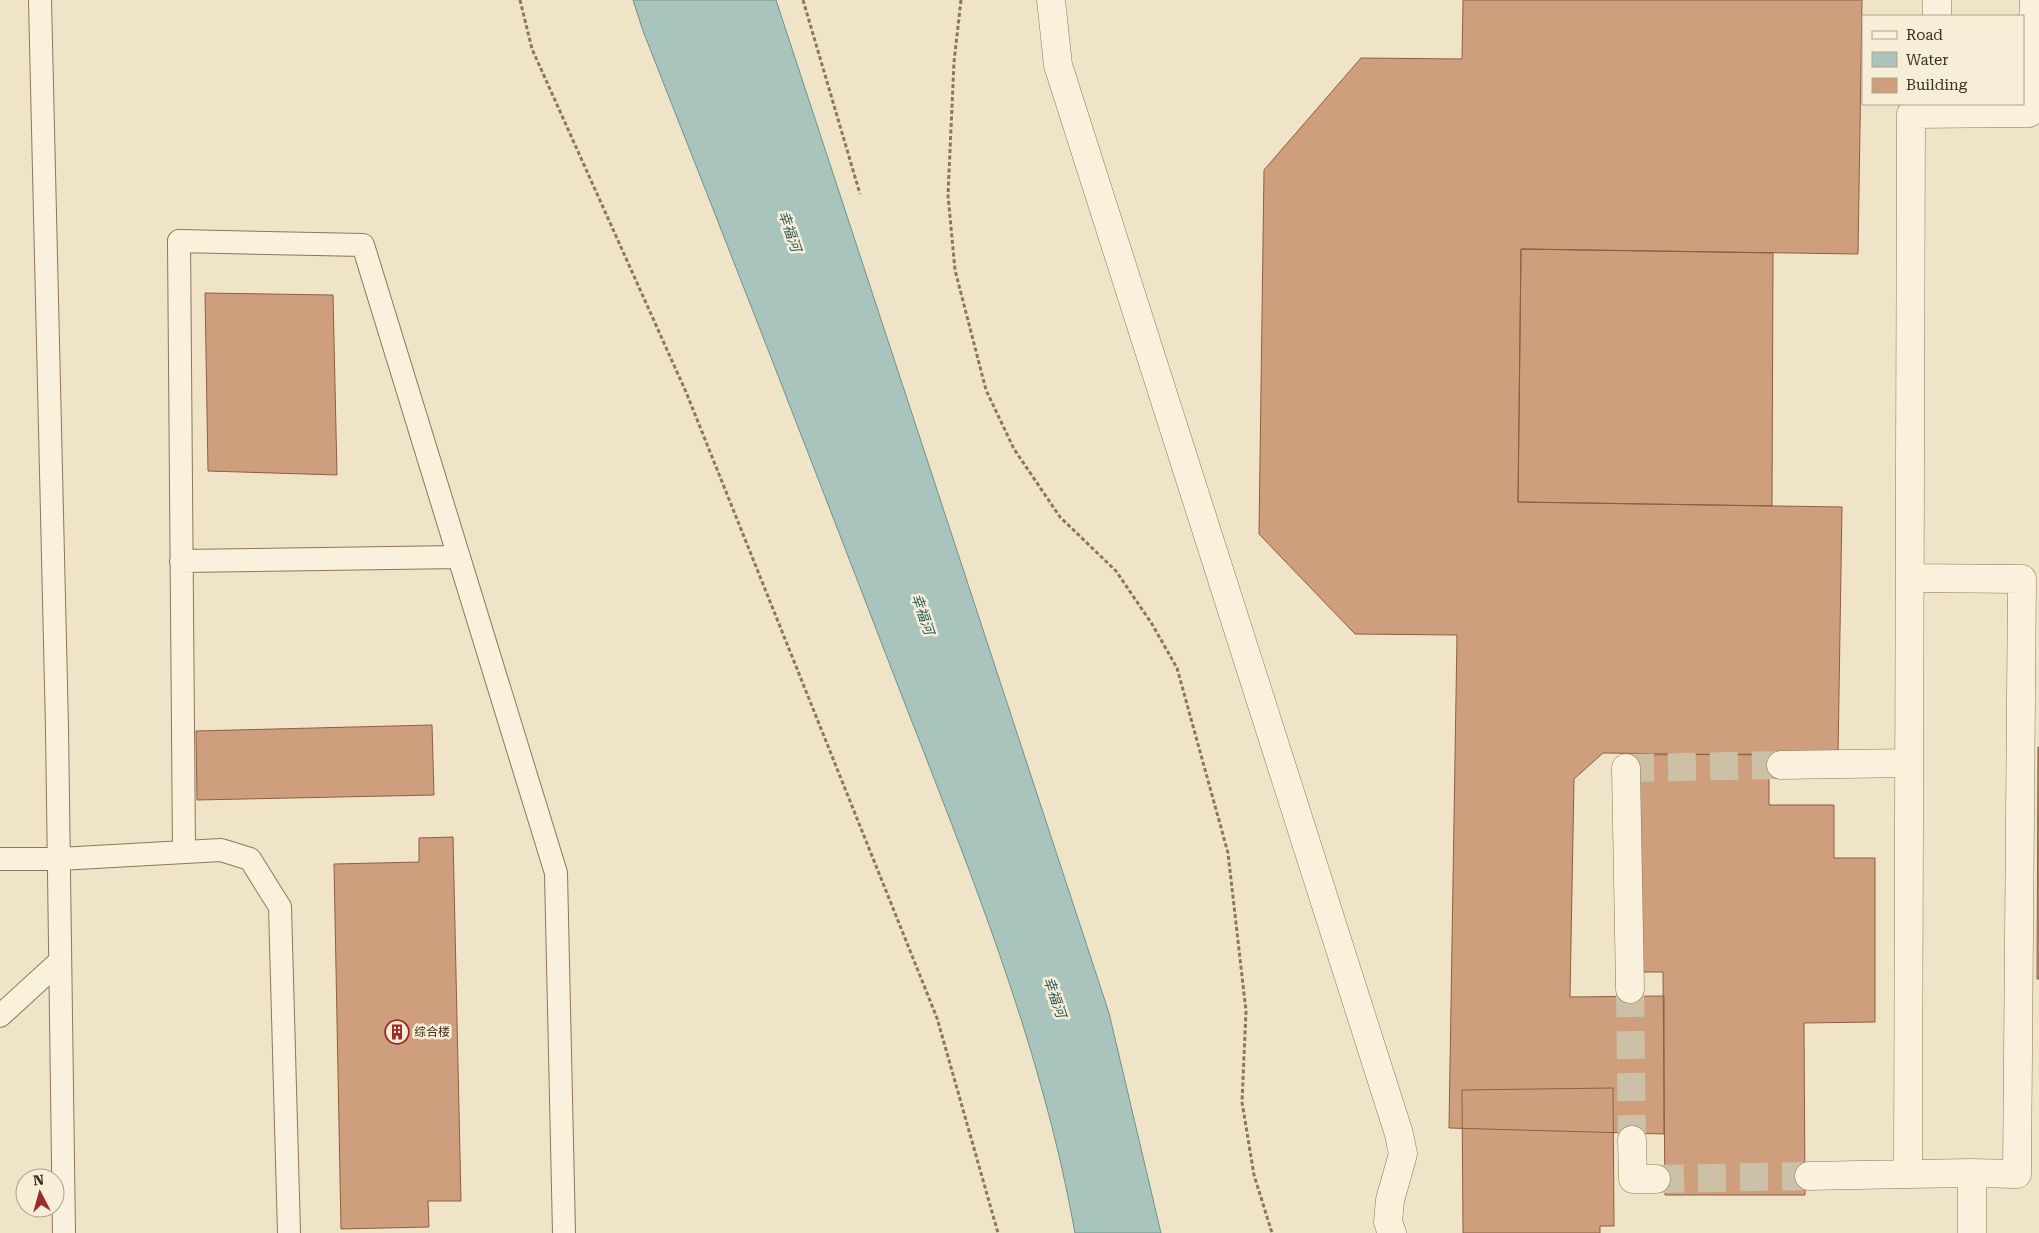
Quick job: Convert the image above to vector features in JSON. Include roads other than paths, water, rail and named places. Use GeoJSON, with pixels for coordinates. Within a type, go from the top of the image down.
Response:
{"type":"FeatureCollection","features":[{"type":"Feature","properties":{"kind":"street"},"geometry":{"type":"LineString","coordinates":[[1036,0],[1055,44]]}},
{"type":"Feature","properties":{"kind":"street"},"geometry":{"type":"LineString","coordinates":[[1051,0],[1058,65],[1398,1134],[1402,1154],[1390,1200],[1388,1222],[1392,1233]]}},
{"type":"Feature","properties":{"kind":"street"},"geometry":{"type":"LineString","coordinates":[[1908,1174],[1911,114],[1936,109],[2029,112],[2034,0]]}},
{"type":"Feature","properties":{"kind":"street"},"geometry":{"type":"LineString","coordinates":[[1809,1176],[1972,1172],[2017,1174],[2022,579],[1910,578]]}},
{"type":"Feature","properties":{"kind":"street"},"geometry":{"type":"LineString","coordinates":[[1781,766],[1909,763]]}},
{"type":"Feature","properties":{"kind":"street"},"geometry":{"type":"LineString","coordinates":[[1626,768],[1630,989]]}},
{"type":"Feature","properties":{"kind":"street"},"geometry":{"type":"LineString","coordinates":[[1632,1140],[1633,1178],[1656,1179]]}},
{"type":"Feature","properties":{"kind":"street"},"geometry":{"type":"LineString","coordinates":[[1972,1172],[1972,1233]]}},
{"type":"Feature","properties":{"kind":"lane"},"geometry":{"type":"LineString","coordinates":[[40,0],[59,859],[64,1233]]}},
{"type":"Feature","properties":{"kind":"lane"},"geometry":{"type":"LineString","coordinates":[[184,852],[178,241],[363,245],[556,873],[564,1233]]}},
{"type":"Feature","properties":{"kind":"lane"},"geometry":{"type":"LineString","coordinates":[[181,561],[459,557]]}},
{"type":"Feature","properties":{"kind":"lane"},"geometry":{"type":"LineString","coordinates":[[0,859],[59,859],[221,850],[250,859],[280,907],[289,1233]]}},
{"type":"Feature","properties":{"kind":"lane"},"geometry":{"type":"LineString","coordinates":[[0,1016],[60,961]]}},
{"type":"Feature","properties":{"kind":"water","name":"幸福河"},"geometry":{"type":"Polygon","coordinates":[[[633,0],[776,0],[1109,1013],[1161,1233],[1075,1233],[1060,1161],[1022,1021],[974,883],[643,31],[633,0]]]}},
{"type":"Feature","properties":{"kind":"tunnel"},"geometry":{"type":"LineString","coordinates":[[1626,768],[1781,765]]}},
{"type":"Feature","properties":{"kind":"tunnel"},"geometry":{"type":"LineString","coordinates":[[1630,989],[1632,1140]]}},
{"type":"Feature","properties":{"kind":"tunnel"},"geometry":{"type":"LineString","coordinates":[[1656,1179],[1809,1176]]}},
{"type":"Feature","properties":{"kind":"place","name":"综合楼"},"geometry":{"type":"Point","coordinates":[397,1032]}}]}
